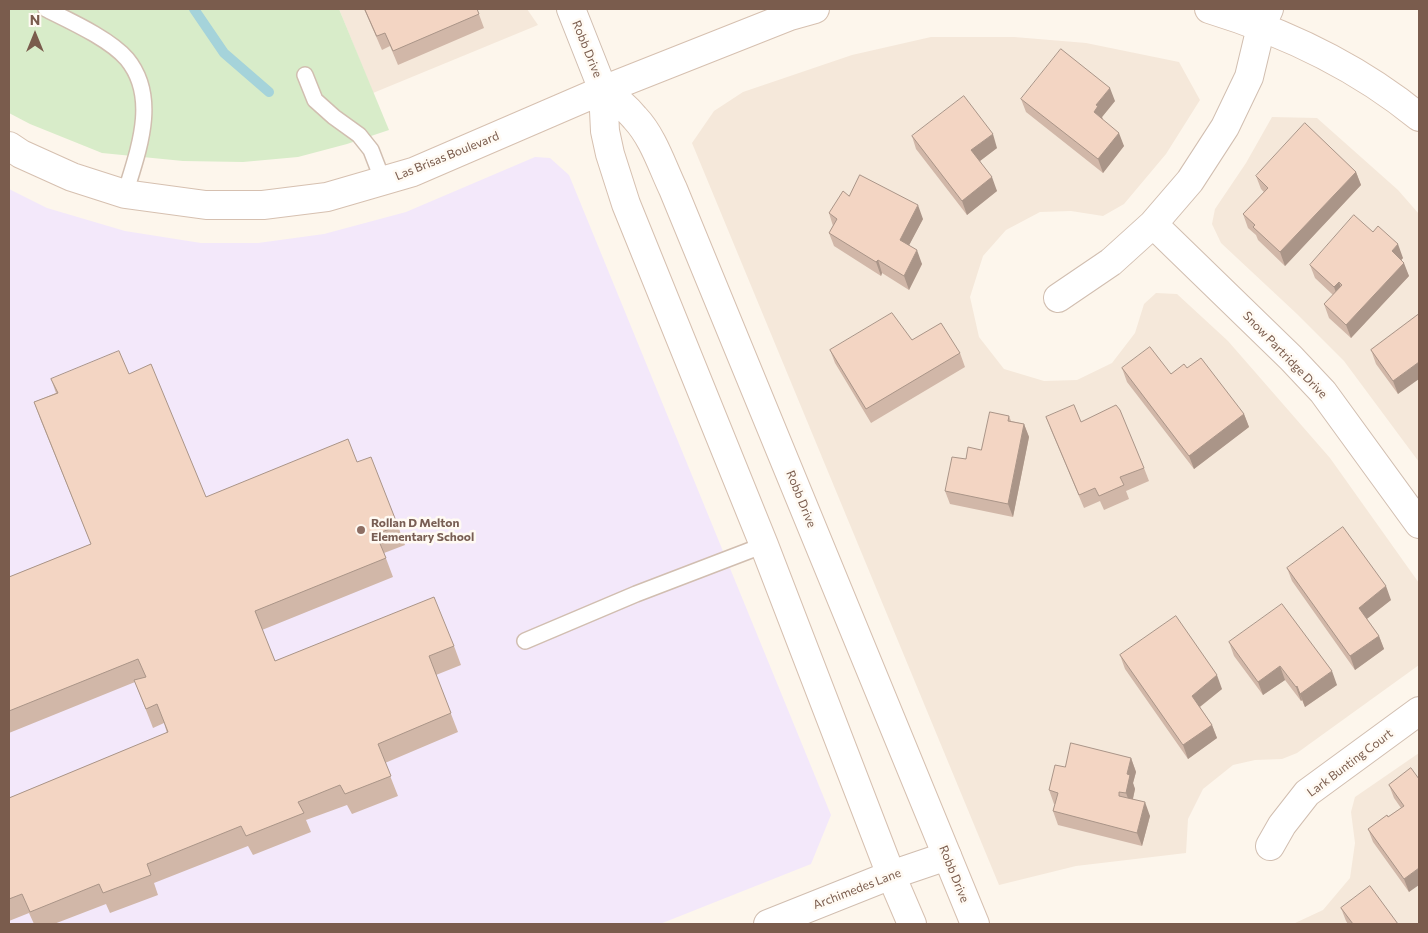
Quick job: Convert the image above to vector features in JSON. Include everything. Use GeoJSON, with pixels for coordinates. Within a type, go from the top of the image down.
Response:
{"type":"FeatureCollection","features":[{"type":"Feature","properties":{"kind":"street","name":"Robb Drive"},"geometry":{"type":"LineString","coordinates":[[570,9],[604,90],[605,131],[610,154],[626,204],[764,545],[891,876],[912,924]]}},
{"type":"Feature","properties":{"kind":"street","name":"Las Brisas Boulevard"},"geometry":{"type":"LineString","coordinates":[[9,146],[21,154],[72,177],[125,194],[206,205],[263,205],[327,196],[413,172],[604,90],[790,16],[815,9]]}},
{"type":"Feature","properties":{"kind":"street"},"geometry":{"type":"LineString","coordinates":[[1209,9],[1265,18],[1402,103],[1419,117]]}},
{"type":"Feature","properties":{"kind":"street"},"geometry":{"type":"LineString","coordinates":[[1058,298],[1111,262],[1153,224],[1190,181],[1225,127],[1249,77],[1265,18]]}},
{"type":"Feature","properties":{"kind":"street","name":"Robb Drive"},"geometry":{"type":"LineString","coordinates":[[604,90],[637,119],[649,137],[673,189],[975,924]]}},
{"type":"Feature","properties":{"kind":"street","name":"Snow Partridge Drive"},"geometry":{"type":"LineString","coordinates":[[1153,224],[1291,358],[1323,392],[1419,524]]}},
{"type":"Feature","properties":{"kind":"street","name":"Lark Bunting Court"},"geometry":{"type":"LineString","coordinates":[[1270,846],[1282,825],[1307,793],[1419,711]]}},
{"type":"Feature","properties":{"kind":"street","name":"Archimedes Lane"},"geometry":{"type":"LineString","coordinates":[[768,924],[947,856]]}},
{"type":"Feature","properties":{"kind":"lane"},"geometry":{"type":"LineString","coordinates":[[46,9],[109,44],[126,58],[136,73],[144,93],[144,109],[137,155],[125,194]]}},
{"type":"Feature","properties":{"kind":"lane"},"geometry":{"type":"LineString","coordinates":[[304,75],[315,100],[358,135],[371,150],[382,181]]}},
{"type":"Feature","properties":{"kind":"lane"},"geometry":{"type":"LineString","coordinates":[[526,641],[636,594],[764,545]]}},
{"type":"Feature","properties":{"kind":"shaded area"},"geometry":{"type":"Polygon","coordinates":[[[339,9],[527,9],[538,25],[373,93],[339,9]]]}},
{"type":"Feature","properties":{"kind":"shaded area"},"geometry":{"type":"Polygon","coordinates":[[[931,37],[1014,37],[1086,43],[1179,62],[1200,100],[1166,154],[1124,204],[1103,216],[1071,211],[1040,212],[1006,230],[983,256],[970,297],[979,337],[1004,369],[1044,381],[1077,380],[1112,363],[1135,333],[1144,304],[1156,293],[1177,294],[1228,341],[1330,458],[1419,583],[1419,665],[1297,753],[1282,759],[1255,760],[1233,765],[1203,789],[1188,819],[1186,853],[1076,866],[999,885],[692,143],[714,111],[743,92],[852,55],[931,37]]]}},
{"type":"Feature","properties":{"kind":"shaded area"},"geometry":{"type":"Polygon","coordinates":[[[1272,117],[1317,118],[1398,190],[1419,214],[1419,462],[1344,361],[1221,243],[1212,224],[1215,209],[1246,163],[1272,117]]]}},
{"type":"Feature","properties":{"kind":"shaded area","name":"Rollan D Melton Elementary School"},"geometry":{"type":"Polygon","coordinates":[[[535,157],[550,158],[569,175],[831,815],[811,864],[660,924],[9,924],[9,189],[47,208],[125,231],[201,243],[258,243],[324,234],[406,212],[535,157]]]}},
{"type":"Feature","properties":{"kind":"shaded area"},"geometry":{"type":"Polygon","coordinates":[[[1419,753],[1419,924],[1293,924],[1323,910],[1350,878],[1355,843],[1351,812],[1355,797],[1419,753]]]}},
{"type":"Feature","properties":{"kind":"green space"},"geometry":{"type":"Polygon","coordinates":[[[9,9],[339,9],[389,130],[298,157],[243,162],[183,161],[102,153],[30,124],[9,113],[9,9]]]}},
{"type":"Feature","properties":{"kind":"building"},"geometry":{"type":"Polygon","coordinates":[[[365,9],[477,9],[479,14],[393,51],[385,33],[377,36],[365,9]]]}},
{"type":"Feature","properties":{"kind":"building"},"geometry":{"type":"Polygon","coordinates":[[[1061,49],[1110,88],[1096,105],[1098,106],[1094,112],[1119,133],[1098,159],[1021,99],[1061,49]]]}},
{"type":"Feature","properties":{"kind":"building"},"geometry":{"type":"Polygon","coordinates":[[[964,96],[993,134],[971,150],[992,177],[962,201],[912,136],[964,96]]]}},
{"type":"Feature","properties":{"kind":"building"},"geometry":{"type":"Polygon","coordinates":[[[1305,123],[1356,172],[1280,252],[1253,227],[1255,225],[1243,214],[1268,188],[1256,176],[1305,123]]]}},
{"type":"Feature","properties":{"kind":"building"},"geometry":{"type":"Polygon","coordinates":[[[860,175],[918,205],[900,240],[917,250],[904,276],[878,260],[876,262],[829,233],[837,219],[829,213],[843,191],[849,196],[860,175]]]}},
{"type":"Feature","properties":{"kind":"building"},"geometry":{"type":"Polygon","coordinates":[[[1354,215],[1373,232],[1378,226],[1398,244],[1392,251],[1404,263],[1346,325],[1324,304],[1342,285],[1339,282],[1334,287],[1310,265],[1354,215]]]}},
{"type":"Feature","properties":{"kind":"building"},"geometry":{"type":"Polygon","coordinates":[[[892,313],[912,340],[941,323],[960,353],[866,409],[830,350],[892,313]]]}},
{"type":"Feature","properties":{"kind":"building"},"geometry":{"type":"Polygon","coordinates":[[[1419,314],[1419,362],[1393,381],[1371,350],[1419,314]]]}},
{"type":"Feature","properties":{"kind":"building"},"geometry":{"type":"Polygon","coordinates":[[[1150,347],[1171,374],[1184,364],[1187,368],[1201,358],[1244,414],[1189,456],[1122,368],[1150,347]]]}},
{"type":"Feature","properties":{"kind":"building"},"geometry":{"type":"Polygon","coordinates":[[[119,351],[129,374],[151,364],[206,497],[348,439],[357,462],[371,457],[398,526],[376,534],[386,558],[255,611],[275,661],[434,597],[454,646],[429,656],[451,713],[378,744],[391,776],[345,794],[340,785],[298,802],[304,813],[246,836],[241,826],[147,864],[151,875],[103,893],[99,884],[30,912],[22,894],[9,899],[9,798],[168,732],[157,704],[146,709],[134,680],[146,677],[138,659],[9,711],[9,577],[91,544],[34,402],[58,393],[51,379],[119,351]]]}},
{"type":"Feature","properties":{"kind":"building"},"geometry":{"type":"Polygon","coordinates":[[[1074,405],[1081,422],[1116,405],[1120,410],[1144,468],[1120,477],[1124,485],[1099,496],[1095,488],[1079,495],[1046,417],[1074,405]]]}},
{"type":"Feature","properties":{"kind":"building"},"geometry":{"type":"Polygon","coordinates":[[[990,412],[1009,416],[1008,421],[1024,424],[1008,504],[945,491],[952,457],[966,459],[968,447],[981,450],[990,412]]]}},
{"type":"Feature","properties":{"kind":"building"},"geometry":{"type":"Polygon","coordinates":[[[1343,527],[1386,586],[1359,608],[1379,636],[1350,656],[1287,568],[1343,527]]]}},
{"type":"Feature","properties":{"kind":"building"},"geometry":{"type":"Polygon","coordinates":[[[1282,604],[1332,671],[1300,694],[1297,686],[1280,666],[1258,682],[1229,642],[1282,604]]]}},
{"type":"Feature","properties":{"kind":"building"},"geometry":{"type":"Polygon","coordinates":[[[1176,616],[1217,675],[1192,696],[1212,725],[1183,745],[1120,655],[1176,616]]]}},
{"type":"Feature","properties":{"kind":"building"},"geometry":{"type":"Polygon","coordinates":[[[1071,743],[1131,758],[1127,774],[1130,775],[1126,793],[1119,792],[1119,796],[1145,802],[1137,833],[1053,811],[1058,793],[1049,790],[1055,765],[1065,767],[1071,743]]]}},
{"type":"Feature","properties":{"kind":"building"},"geometry":{"type":"Polygon","coordinates":[[[1411,768],[1419,779],[1419,868],[1404,879],[1368,829],[1387,815],[1388,817],[1404,806],[1389,785],[1411,768]]]}},
{"type":"Feature","properties":{"kind":"building"},"geometry":{"type":"Polygon","coordinates":[[[1370,886],[1398,924],[1353,924],[1341,908],[1370,886]]]}},
{"type":"Feature","properties":{"kind":"waterway"},"geometry":{"type":"LineString","coordinates":[[194,9],[224,53],[269,92]]}},
{"type":"Feature","properties":{"kind":"place","name":"Rollan D Melton Elementary School"},"geometry":{"type":"Point","coordinates":[361,530]}}]}
